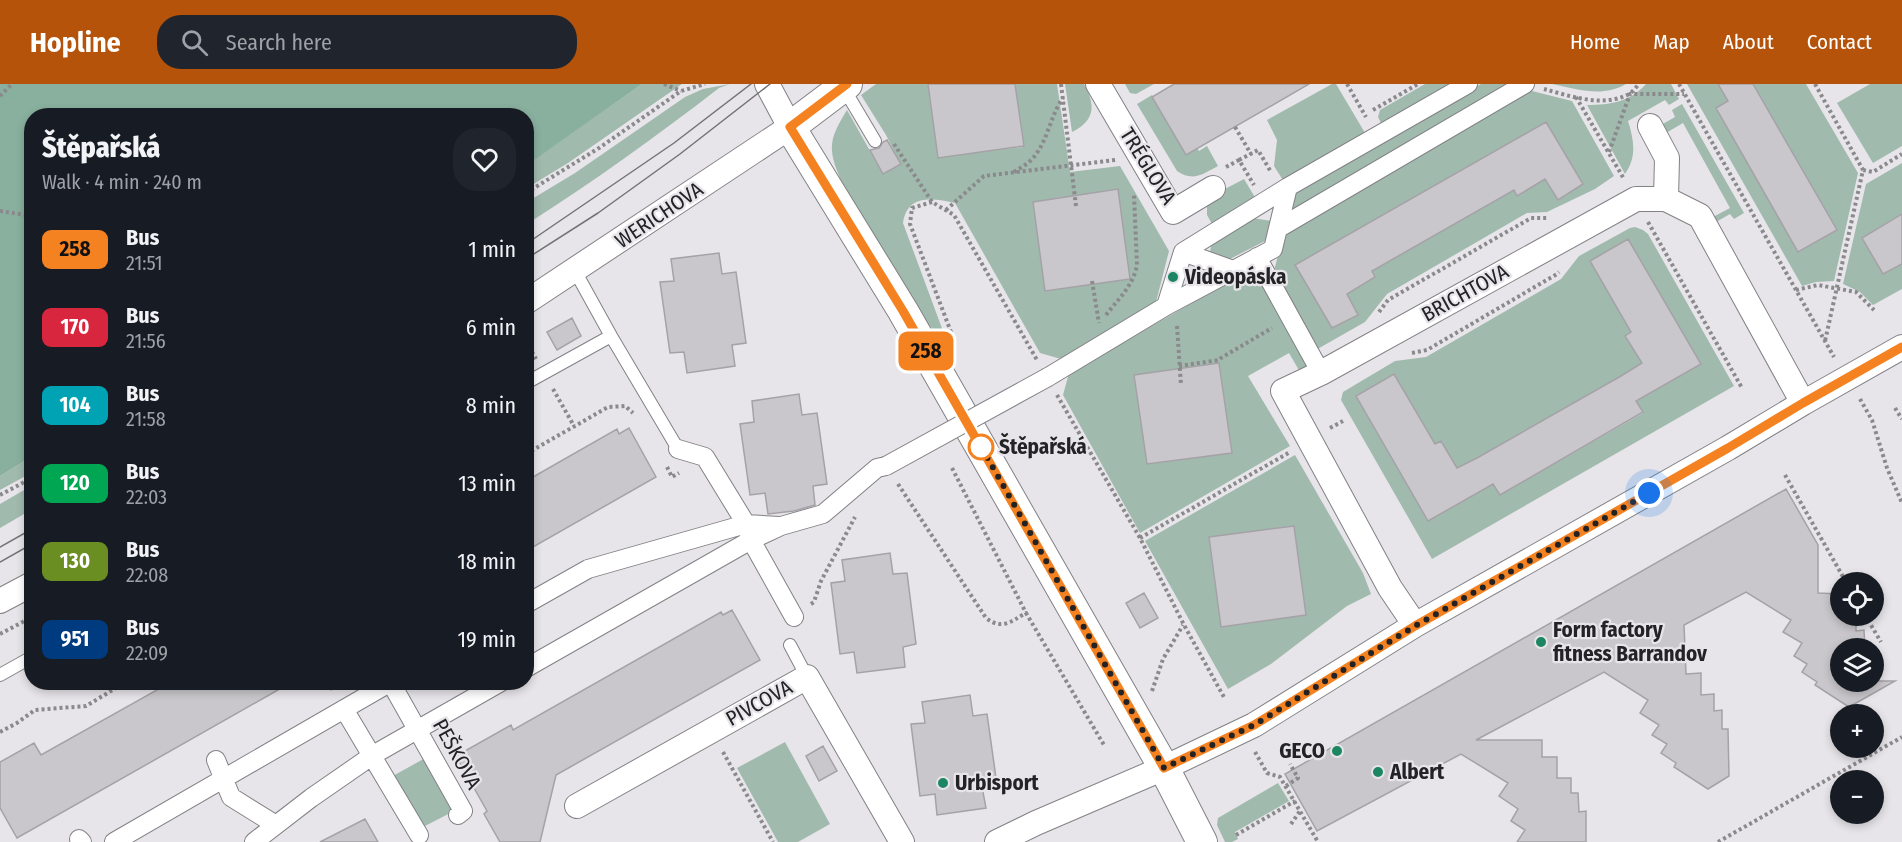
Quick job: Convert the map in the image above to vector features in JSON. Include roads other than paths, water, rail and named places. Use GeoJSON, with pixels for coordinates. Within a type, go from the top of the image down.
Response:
{"type":"FeatureCollection","features":[{"type":"Feature","properties":{"kind":"street"},"geometry":{"type":"LineString","coordinates":[[767,84],[790,127],[903,311],[1164,768],[1202,842]]}},
{"type":"Feature","properties":{"kind":"street","name":"TRÉGLOVA"},"geometry":{"type":"LineString","coordinates":[[1098,84],[1173,212],[1216,179]]}},
{"type":"Feature","properties":{"kind":"street"},"geometry":{"type":"LineString","coordinates":[[1171,303],[1183,252],[1285,189],[1468,84]]}},
{"type":"Feature","properties":{"kind":"street"},"geometry":{"type":"LineString","coordinates":[[1279,228],[1525,84]]}},
{"type":"Feature","properties":{"kind":"street"},"geometry":{"type":"LineString","coordinates":[[790,127],[845,86]]}},
{"type":"Feature","properties":{"kind":"street"},"geometry":{"type":"LineString","coordinates":[[1650,126],[1667,158],[1666,199]]}},
{"type":"Feature","properties":{"kind":"street","name":"WERICHOVA"},"geometry":{"type":"LineString","coordinates":[[534,297],[790,127]]}},
{"type":"Feature","properties":{"kind":"street"},"geometry":{"type":"LineString","coordinates":[[534,599],[588,569],[781,526],[823,514],[877,468],[886,466],[1048,377],[1171,303],[1273,249],[1285,189]]}},
{"type":"Feature","properties":{"kind":"street","name":"BRICHTOVA"},"geometry":{"type":"LineString","coordinates":[[1415,626],[1390,588],[1283,391],[1321,373],[1636,199],[1666,199],[1700,216],[1803,403]]}},
{"type":"Feature","properties":{"kind":"street"},"geometry":{"type":"LineString","coordinates":[[1183,252],[1233,270]]}},
{"type":"Feature","properties":{"kind":"street"},"geometry":{"type":"LineString","coordinates":[[1257,257],[1321,373]]}},
{"type":"Feature","properties":{"kind":"street"},"geometry":{"type":"LineString","coordinates":[[997,842],[1164,768],[1254,725],[1415,626],[1902,347]]}},
{"type":"Feature","properties":{"kind":"street"},"geometry":{"type":"LineString","coordinates":[[678,449],[705,457],[794,617]]}},
{"type":"Feature","properties":{"kind":"street"},"geometry":{"type":"LineString","coordinates":[[534,663],[748,532]]}},
{"type":"Feature","properties":{"kind":"street"},"geometry":{"type":"LineString","coordinates":[[0,602],[24,588]]}},
{"type":"Feature","properties":{"kind":"street","name":"PIVCOVA"},"geometry":{"type":"LineString","coordinates":[[577,806],[807,677],[902,842]]}},
{"type":"Feature","properties":{"kind":"street"},"geometry":{"type":"LineString","coordinates":[[114,842],[378,690]]}},
{"type":"Feature","properties":{"kind":"street","name":"PEŠKOVA"},"geometry":{"type":"LineString","coordinates":[[395,690],[463,811],[458,815]]}},
{"type":"Feature","properties":{"kind":"street"},"geometry":{"type":"LineString","coordinates":[[254,842],[373,755],[487,690]]}},
{"type":"Feature","properties":{"kind":"street"},"geometry":{"type":"LineString","coordinates":[[344,709],[419,835]]}},
{"type":"Feature","properties":{"kind":"street"},"geometry":{"type":"LineString","coordinates":[[216,760],[231,797],[276,825]]}},
{"type":"Feature","properties":{"kind":"lane"},"geometry":{"type":"LineString","coordinates":[[845,86],[874,141]]}},
{"type":"Feature","properties":{"kind":"lane"},"geometry":{"type":"LineString","coordinates":[[575,271],[678,449]]}},
{"type":"Feature","properties":{"kind":"lane"},"geometry":{"type":"LineString","coordinates":[[534,379],[611,336]]}},
{"type":"Feature","properties":{"kind":"lane"},"geometry":{"type":"LineString","coordinates":[[790,645],[807,677]]}},
{"type":"Feature","properties":{"kind":"lane"},"geometry":{"type":"LineString","coordinates":[[0,675],[24,662]]}},
{"type":"Feature","properties":{"kind":"tram line"},"geometry":{"type":"LineString","coordinates":[[534,239],[674,143],[751,84]]}},
{"type":"Feature","properties":{"kind":"tram line"},"geometry":{"type":"LineString","coordinates":[[534,254],[598,213],[680,154],[770,84]]}},
{"type":"Feature","properties":{"kind":"tram line"},"geometry":{"type":"LineString","coordinates":[[0,547],[24,534]]}},
{"type":"Feature","properties":{"kind":"tram line"},"geometry":{"type":"LineString","coordinates":[[0,562],[24,548]]}},
{"type":"Feature","properties":{"kind":"place","name":"Videopáska"},"geometry":{"type":"Point","coordinates":[1173,277]}},
{"type":"Feature","properties":{"kind":"place","name":"Štěpařská"},"geometry":{"type":"Point","coordinates":[981,447]}},
{"type":"Feature","properties":{"kind":"place","name":"Form factory fitness Barrandov"},"geometry":{"type":"Point","coordinates":[1541,642]}},
{"type":"Feature","properties":{"kind":"place","name":"GECO"},"geometry":{"type":"Point","coordinates":[1337,751]}},
{"type":"Feature","properties":{"kind":"place","name":"Albert"},"geometry":{"type":"Point","coordinates":[1378,772]}},
{"type":"Feature","properties":{"kind":"place","name":"Urbisport"},"geometry":{"type":"Point","coordinates":[943,783]}}]}
